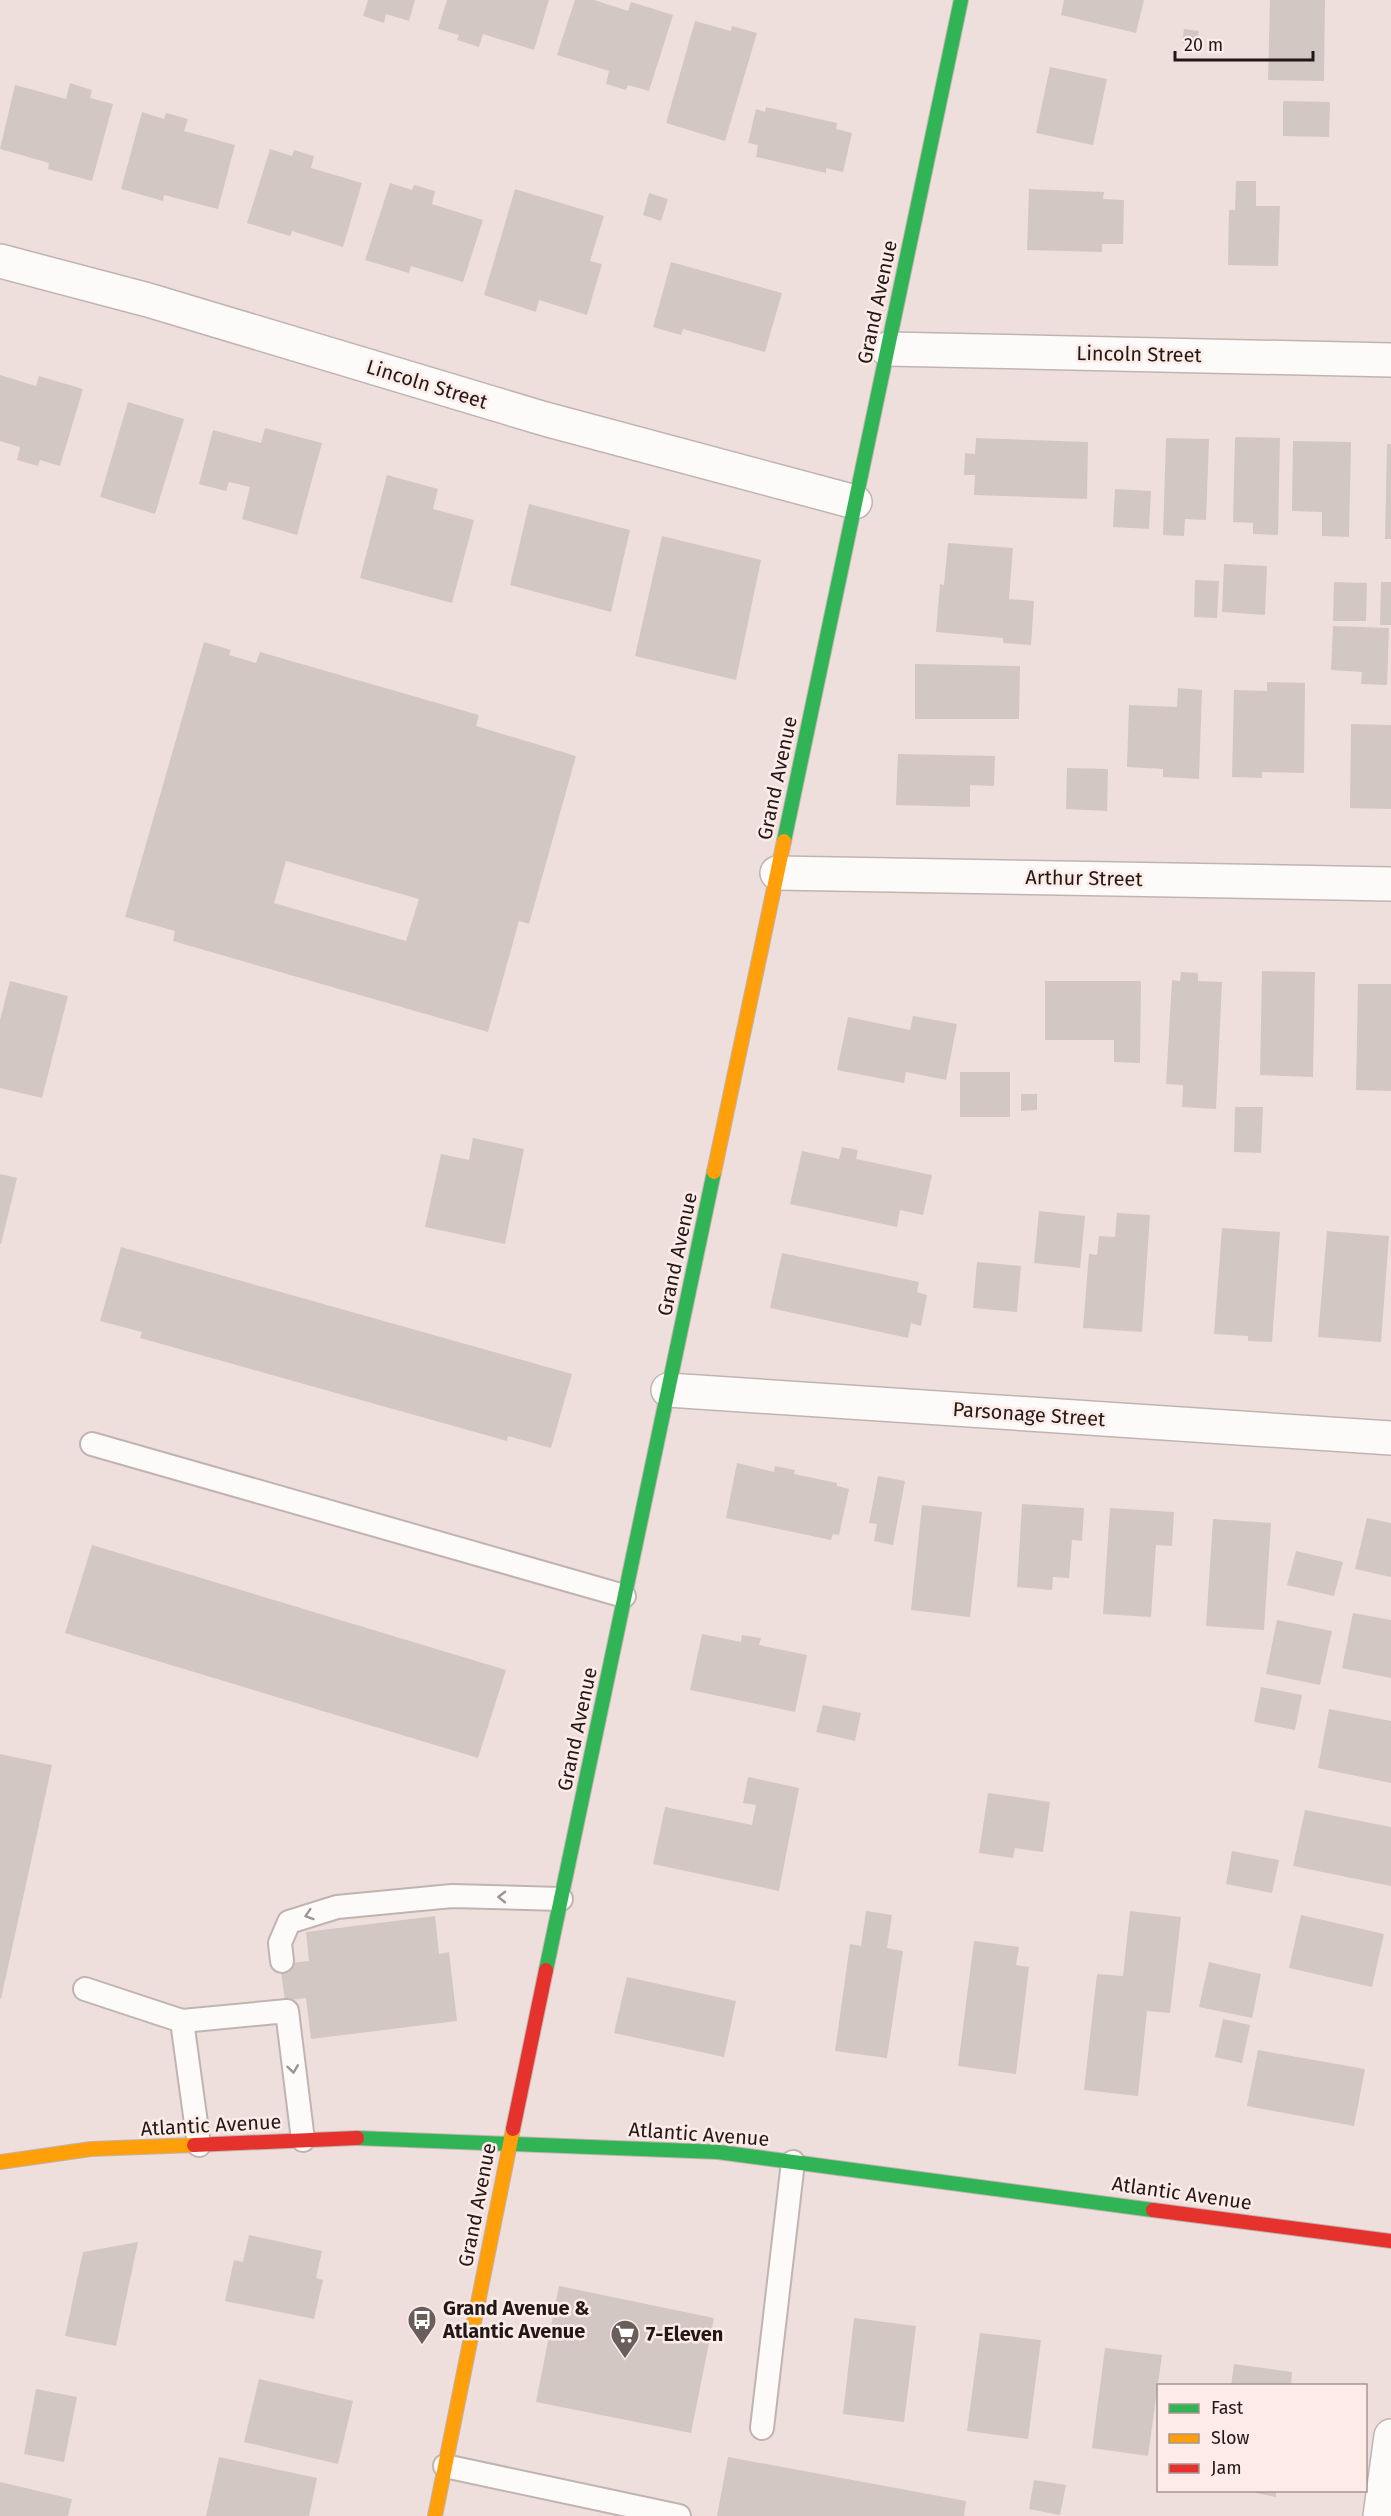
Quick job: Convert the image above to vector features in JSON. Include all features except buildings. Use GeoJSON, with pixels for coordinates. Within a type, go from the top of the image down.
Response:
{"type":"FeatureCollection","features":[{"type":"Feature","properties":{"kind":"street","name":"Grand Avenue"},"geometry":{"type":"LineString","coordinates":[[435,2516],[624,1596],[960,0]]}},
{"type":"Feature","properties":{"kind":"street","name":"Lincoln Street"},"geometry":{"type":"LineString","coordinates":[[0,261],[148,300],[545,419],[855,502]]}},
{"type":"Feature","properties":{"kind":"street","name":"Lincoln Street"},"geometry":{"type":"LineString","coordinates":[[887,349],[1391,360]]}},
{"type":"Feature","properties":{"kind":"street","name":"Arthur Street"},"geometry":{"type":"LineString","coordinates":[[777,873],[1391,884]]}},
{"type":"Feature","properties":{"kind":"street","name":"Parsonage Street"},"geometry":{"type":"LineString","coordinates":[[668,1390],[1391,1438]]}},
{"type":"Feature","properties":{"kind":"street","name":"Atlantic Avenue"},"geometry":{"type":"LineString","coordinates":[[0,2162],[91,2149],[358,2138],[718,2152],[1391,2241]]}},
{"type":"Feature","properties":{"kind":"street"},"geometry":{"type":"LineString","coordinates":[[1380,2516],[1391,2436]]}},
{"type":"Feature","properties":{"kind":"lane"},"geometry":{"type":"LineString","coordinates":[[92,1444],[624,1596]]}},
{"type":"Feature","properties":{"kind":"lane"},"geometry":{"type":"LineString","coordinates":[[282,1962],[280,1942],[289,1922],[337,1907],[452,1896],[561,1899]]}},
{"type":"Feature","properties":{"kind":"lane"},"geometry":{"type":"LineString","coordinates":[[85,1989],[182,2021],[286,2011],[303,2140]]}},
{"type":"Feature","properties":{"kind":"lane"},"geometry":{"type":"LineString","coordinates":[[182,2021],[199,2145]]}},
{"type":"Feature","properties":{"kind":"lane"},"geometry":{"type":"LineString","coordinates":[[762,2428],[793,2162]]}},
{"type":"Feature","properties":{"kind":"lane"},"geometry":{"type":"LineString","coordinates":[[445,2466],[679,2516]]}},
{"type":"Feature","properties":{"kind":"traffic: fast"},"geometry":{"type":"LineString","coordinates":[[784,841],[961,0]]}},
{"type":"Feature","properties":{"kind":"traffic: fast"},"geometry":{"type":"LineString","coordinates":[[546,1970],[714,1172]]}},
{"type":"Feature","properties":{"kind":"traffic: fast"},"geometry":{"type":"LineString","coordinates":[[357,2138],[718,2152],[1153,2210]]}},
{"type":"Feature","properties":{"kind":"traffic: slow"},"geometry":{"type":"LineString","coordinates":[[714,1172],[784,841]]}},
{"type":"Feature","properties":{"kind":"traffic: slow"},"geometry":{"type":"LineString","coordinates":[[435,2516],[513,2129]]}},
{"type":"Feature","properties":{"kind":"traffic: slow"},"geometry":{"type":"LineString","coordinates":[[0,2162],[91,2149],[194,2145]]}},
{"type":"Feature","properties":{"kind":"traffic: jam"},"geometry":{"type":"LineString","coordinates":[[513,2129],[546,1970]]}},
{"type":"Feature","properties":{"kind":"traffic: jam"},"geometry":{"type":"LineString","coordinates":[[194,2145],[357,2138]]}},
{"type":"Feature","properties":{"kind":"traffic: jam"},"geometry":{"type":"LineString","coordinates":[[1153,2210],[1391,2241]]}},
{"type":"Feature","properties":{"kind":"place","name":"Grand Avenue & Atlantic Avenue"},"geometry":{"type":"Point","coordinates":[422,2346]}},
{"type":"Feature","properties":{"kind":"place","name":"7-Eleven"},"geometry":{"type":"Point","coordinates":[625,2360]}}]}
